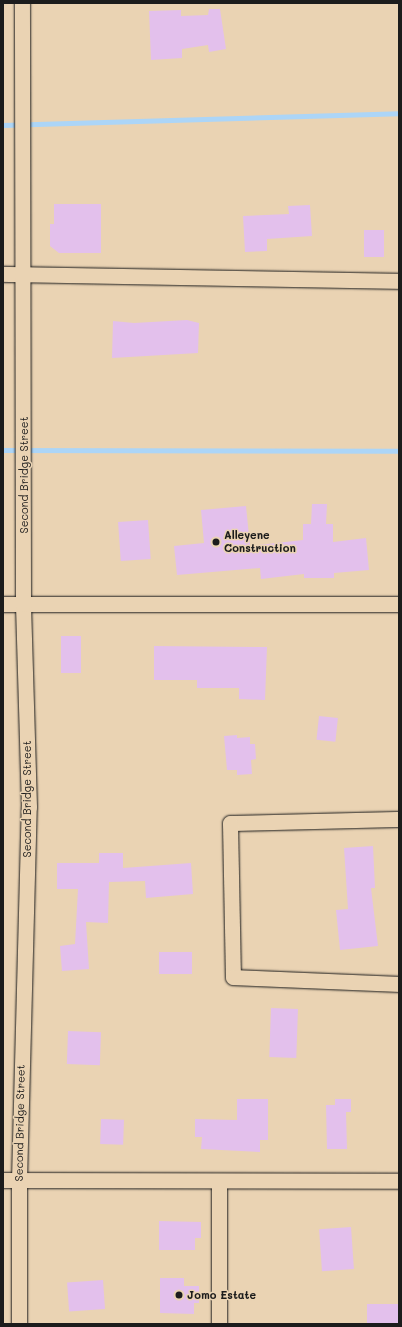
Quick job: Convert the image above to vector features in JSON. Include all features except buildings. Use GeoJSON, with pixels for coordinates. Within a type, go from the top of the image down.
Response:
{"type":"FeatureCollection","features":[{"type":"Feature","properties":{"kind":"street","name":"Second Bridge Street"},"geometry":{"type":"LineString","coordinates":[[19,1324],[19,1180],[29,807],[23,604],[25,463],[22,3]]}},
{"type":"Feature","properties":{"kind":"street"},"geometry":{"type":"LineString","coordinates":[[3,274],[399,281]]}},
{"type":"Feature","properties":{"kind":"street"},"geometry":{"type":"LineString","coordinates":[[3,604],[399,604]]}},
{"type":"Feature","properties":{"kind":"street"},"geometry":{"type":"LineString","coordinates":[[399,819],[230,823],[233,977],[399,984]]}},
{"type":"Feature","properties":{"kind":"street"},"geometry":{"type":"LineString","coordinates":[[3,1180],[219,1183],[399,1182]]}},
{"type":"Feature","properties":{"kind":"street"},"geometry":{"type":"LineString","coordinates":[[219,1183],[219,1324]]}},
{"type":"Feature","properties":{"kind":"waterway"},"geometry":{"type":"LineString","coordinates":[[3,125],[399,113]]}},
{"type":"Feature","properties":{"kind":"waterway"},"geometry":{"type":"LineString","coordinates":[[3,450],[399,451]]}},
{"type":"Feature","properties":{"kind":"place","name":"Alleyene Construction"},"geometry":{"type":"Point","coordinates":[216,542]}},
{"type":"Feature","properties":{"kind":"place","name":"Jomo Estate"},"geometry":{"type":"Point","coordinates":[179,1295]}}]}
